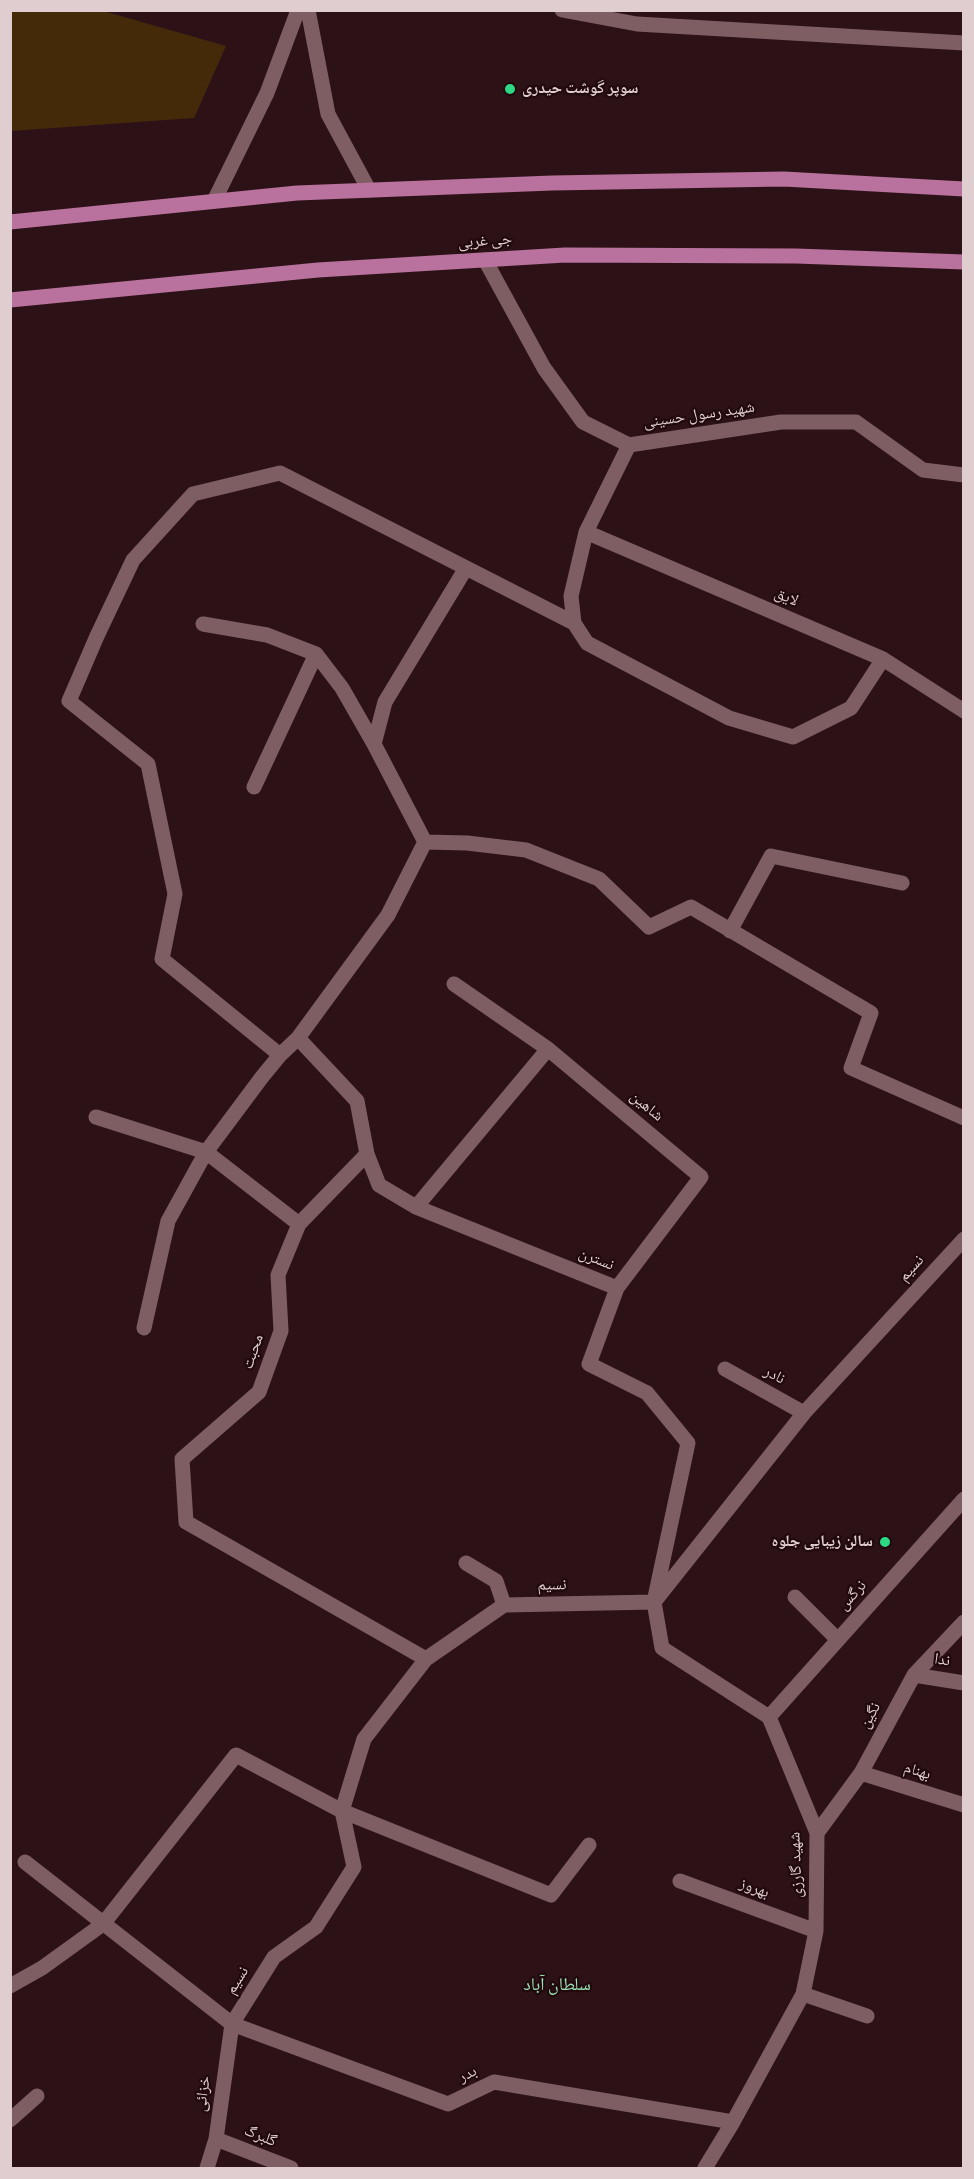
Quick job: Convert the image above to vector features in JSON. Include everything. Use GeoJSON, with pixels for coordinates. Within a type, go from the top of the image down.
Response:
{"type":"FeatureCollection","features":[{"type":"Feature","properties":{"kind":"main road"},"geometry":{"type":"LineString","coordinates":[[10,222],[297,193],[552,183],[784,179],[963,189]]}},
{"type":"Feature","properties":{"kind":"main road","name":"جی غربی"},"geometry":{"type":"LineString","coordinates":[[10,300],[318,270],[565,255],[773,256],[963,262]]}},
{"type":"Feature","properties":{"kind":"street"},"geometry":{"type":"LineString","coordinates":[[214,201],[267,93],[298,10]]}},
{"type":"Feature","properties":{"kind":"street"},"geometry":{"type":"LineString","coordinates":[[308,10],[328,114],[369,190]]}},
{"type":"Feature","properties":{"kind":"street"},"geometry":{"type":"LineString","coordinates":[[562,10],[963,43]]}},
{"type":"Feature","properties":{"kind":"street","name":"شهید رسول حسینی"},"geometry":{"type":"LineString","coordinates":[[485,260],[544,368],[584,422],[629,445],[781,422],[856,422],[923,470],[963,475]]}},
{"type":"Feature","properties":{"kind":"street"},"geometry":{"type":"LineString","coordinates":[[629,445],[586,532],[571,596],[574,623],[587,644],[729,718],[793,737],[850,708],[883,659]]}},
{"type":"Feature","properties":{"kind":"street"},"geometry":{"type":"LineString","coordinates":[[280,1055],[162,958],[175,894],[148,764],[69,701],[133,560],[193,494],[280,473],[574,623]]}},
{"type":"Feature","properties":{"kind":"street","name":"لایق"},"geometry":{"type":"LineString","coordinates":[[586,532],[883,659],[963,711]]}},
{"type":"Feature","properties":{"kind":"street"},"geometry":{"type":"LineString","coordinates":[[374,744],[385,702],[466,568]]}},
{"type":"Feature","properties":{"kind":"street"},"geometry":{"type":"LineString","coordinates":[[203,624],[267,635],[316,654],[342,688],[425,842]]}},
{"type":"Feature","properties":{"kind":"street"},"geometry":{"type":"LineString","coordinates":[[254,787],[316,654]]}},
{"type":"Feature","properties":{"kind":"street"},"geometry":{"type":"LineString","coordinates":[[425,842],[467,843],[526,850],[599,879],[649,927],[691,907],[870,1014],[850,1068],[963,1118]]}},
{"type":"Feature","properties":{"kind":"street"},"geometry":{"type":"LineString","coordinates":[[144,1328],[168,1221],[206,1152],[280,1055],[298,1038],[388,915],[425,842]]}},
{"type":"Feature","properties":{"kind":"street"},"geometry":{"type":"LineString","coordinates":[[730,931],[771,856],[902,883]]}},
{"type":"Feature","properties":{"kind":"street","name":"شاهین"},"geometry":{"type":"LineString","coordinates":[[454,984],[548,1049],[701,1177],[617,1288]]}},
{"type":"Feature","properties":{"kind":"street","name":"نسترن"},"geometry":{"type":"LineString","coordinates":[[298,1038],[357,1101],[367,1154],[379,1185],[416,1207],[617,1288],[589,1364],[647,1393],[688,1443],[654,1602]]}},
{"type":"Feature","properties":{"kind":"street"},"geometry":{"type":"LineString","coordinates":[[416,1207],[548,1049]]}},
{"type":"Feature","properties":{"kind":"street"},"geometry":{"type":"LineString","coordinates":[[96,1117],[206,1152],[299,1224]]}},
{"type":"Feature","properties":{"kind":"street","name":"محبت"},"geometry":{"type":"LineString","coordinates":[[367,1154],[299,1224],[278,1275],[281,1331],[259,1392],[182,1459],[186,1522],[426,1659]]}},
{"type":"Feature","properties":{"kind":"street","name":"نسیم"},"geometry":{"type":"LineString","coordinates":[[232,2024],[274,1957],[316,1927],[354,1868],[342,1811],[364,1739],[426,1659],[504,1605],[654,1602],[804,1413],[963,1239]]}},
{"type":"Feature","properties":{"kind":"street","name":"نادر"},"geometry":{"type":"LineString","coordinates":[[725,1369],[804,1413]]}},
{"type":"Feature","properties":{"kind":"street","name":"نرگس"},"geometry":{"type":"LineString","coordinates":[[769,1717],[963,1499]]}},
{"type":"Feature","properties":{"kind":"street"},"geometry":{"type":"LineString","coordinates":[[466,1563],[496,1581],[504,1605]]}},
{"type":"Feature","properties":{"kind":"street"},"geometry":{"type":"LineString","coordinates":[[795,1597],[838,1640]]}},
{"type":"Feature","properties":{"kind":"street"},"geometry":{"type":"LineString","coordinates":[[654,1602],[662,1648],[769,1717]]}},
{"type":"Feature","properties":{"kind":"street","name":"نگین"},"geometry":{"type":"LineString","coordinates":[[818,1833],[861,1773],[914,1675],[963,1622]]}},
{"type":"Feature","properties":{"kind":"street","name":"ندا"},"geometry":{"type":"LineString","coordinates":[[914,1675],[963,1683]]}},
{"type":"Feature","properties":{"kind":"street","name":"شهید گارزی"},"geometry":{"type":"LineString","coordinates":[[705,2169],[803,1994],[816,1931],[818,1833],[769,1717]]}},
{"type":"Feature","properties":{"kind":"street"},"geometry":{"type":"LineString","coordinates":[[10,1986],[42,1968],[102,1924],[237,1755],[342,1811],[551,1895],[589,1845]]}},
{"type":"Feature","properties":{"kind":"street","name":"بهنام"},"geometry":{"type":"LineString","coordinates":[[861,1773],[963,1805]]}},
{"type":"Feature","properties":{"kind":"street","name":"بدر"},"geometry":{"type":"LineString","coordinates":[[25,1863],[232,2024],[448,2104],[494,2082],[733,2122]]}},
{"type":"Feature","properties":{"kind":"street","name":"بهروز"},"geometry":{"type":"LineString","coordinates":[[680,1881],[816,1931]]}},
{"type":"Feature","properties":{"kind":"street"},"geometry":{"type":"LineString","coordinates":[[803,1994],[867,2016]]}},
{"type":"Feature","properties":{"kind":"street","name":"خزائی"},"geometry":{"type":"LineString","coordinates":[[207,2169],[216,2139],[232,2024]]}},
{"type":"Feature","properties":{"kind":"street"},"geometry":{"type":"LineString","coordinates":[[10,2120],[37,2096]]}},
{"type":"Feature","properties":{"kind":"street","name":"گلبرگ"},"geometry":{"type":"LineString","coordinates":[[216,2139],[291,2169]]}},
{"type":"Feature","properties":{"kind":"shaded area"},"geometry":{"type":"Polygon","coordinates":[[[11,10],[103,11],[226,46],[194,118],[11,131],[11,10]]]}},
{"type":"Feature","properties":{"kind":"place","name":"سوپر گوشت حیدری"},"geometry":{"type":"Point","coordinates":[510,89]}},
{"type":"Feature","properties":{"kind":"place","name":"سالن زیبایی جلوه"},"geometry":{"type":"Point","coordinates":[885,1542]}},
{"type":"Feature","properties":{"kind":"district","name":"سلطان آباد"},"geometry":{"type":"Point","coordinates":[557,1986]}}]}
